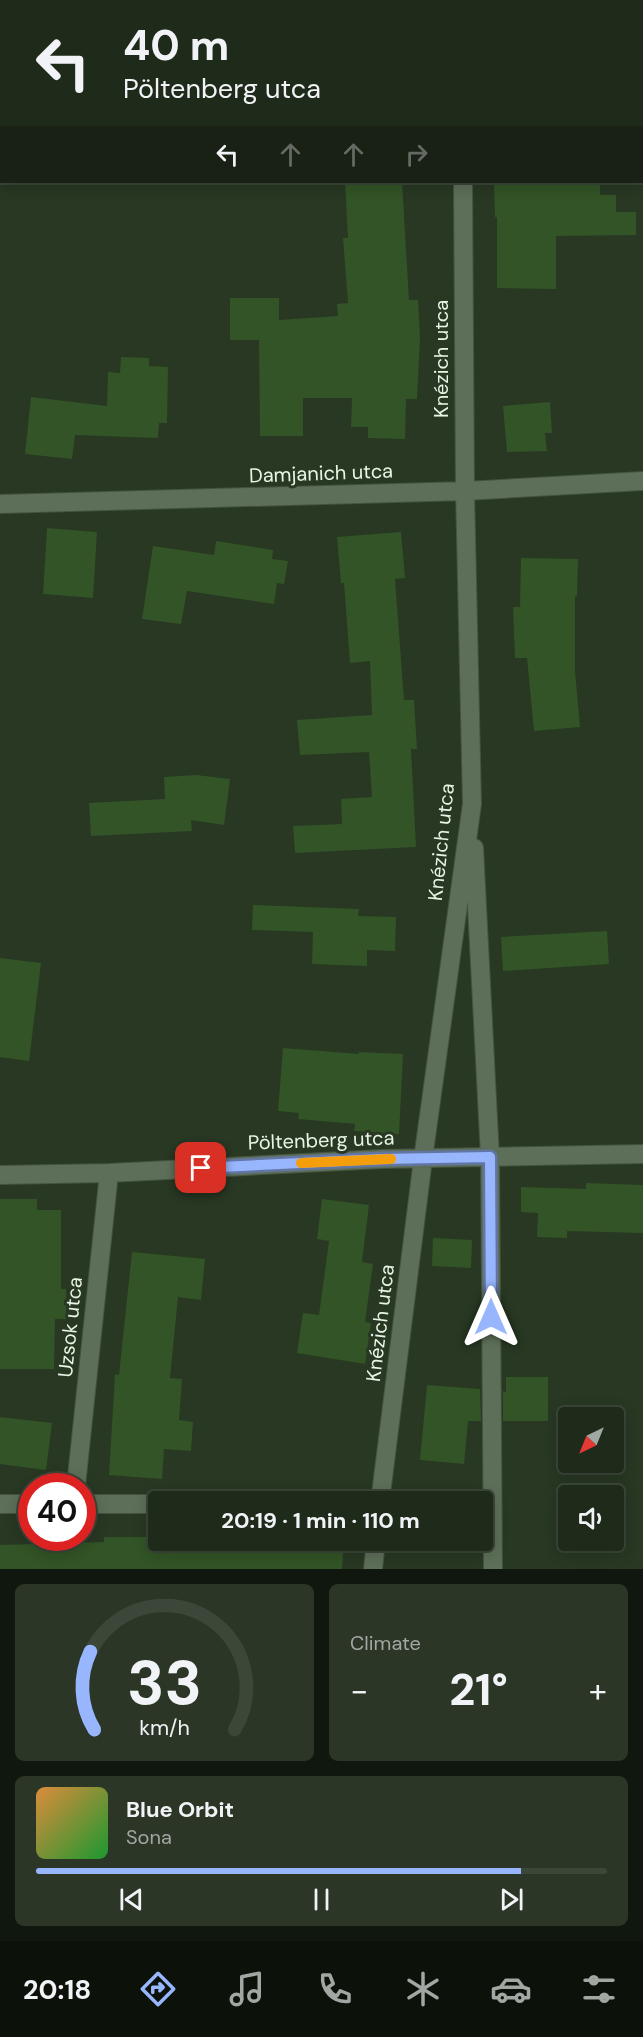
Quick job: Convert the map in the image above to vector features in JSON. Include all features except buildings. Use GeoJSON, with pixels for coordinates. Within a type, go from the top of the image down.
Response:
{"type":"FeatureCollection","features":[{"type":"Feature","properties":{"kind":"street","name":"Knézich utca"},"geometry":{"type":"LineString","coordinates":[[381,1491],[423,1159],[472,804],[465,491],[463,183]]}},
{"type":"Feature","properties":{"kind":"street","name":"Damjanich utca"},"geometry":{"type":"LineString","coordinates":[[0,504],[465,491],[643,481]]}},
{"type":"Feature","properties":{"kind":"street"},"geometry":{"type":"LineString","coordinates":[[472,804],[490,1157],[494,1569]]}},
{"type":"Feature","properties":{"kind":"street","name":"Pöltenberg utca"},"geometry":{"type":"LineString","coordinates":[[0,1175],[110,1173],[382,1159],[643,1154]]}},
{"type":"Feature","properties":{"kind":"street","name":"Uzsok utca"},"geometry":{"type":"LineString","coordinates":[[77,1473],[110,1173]]}},
{"type":"Feature","properties":{"kind":"street"},"geometry":{"type":"LineString","coordinates":[[0,1504],[18,1504]]}},
{"type":"Feature","properties":{"kind":"street"},"geometry":{"type":"LineString","coordinates":[[96,1504],[148,1504]]}},
{"type":"Feature","properties":{"kind":"street"},"geometry":{"type":"LineString","coordinates":[[373,1569],[375,1551]]}},
{"type":"Feature","properties":{"kind":"slow traffic"},"geometry":{"type":"LineString","coordinates":[[301,1163],[391,1159]]}},
{"type":"Feature","properties":{"kind":"route"},"geometry":{"type":"LineString","coordinates":[[201,1168],[382,1159],[490,1157],[491,1317]]}}]}
